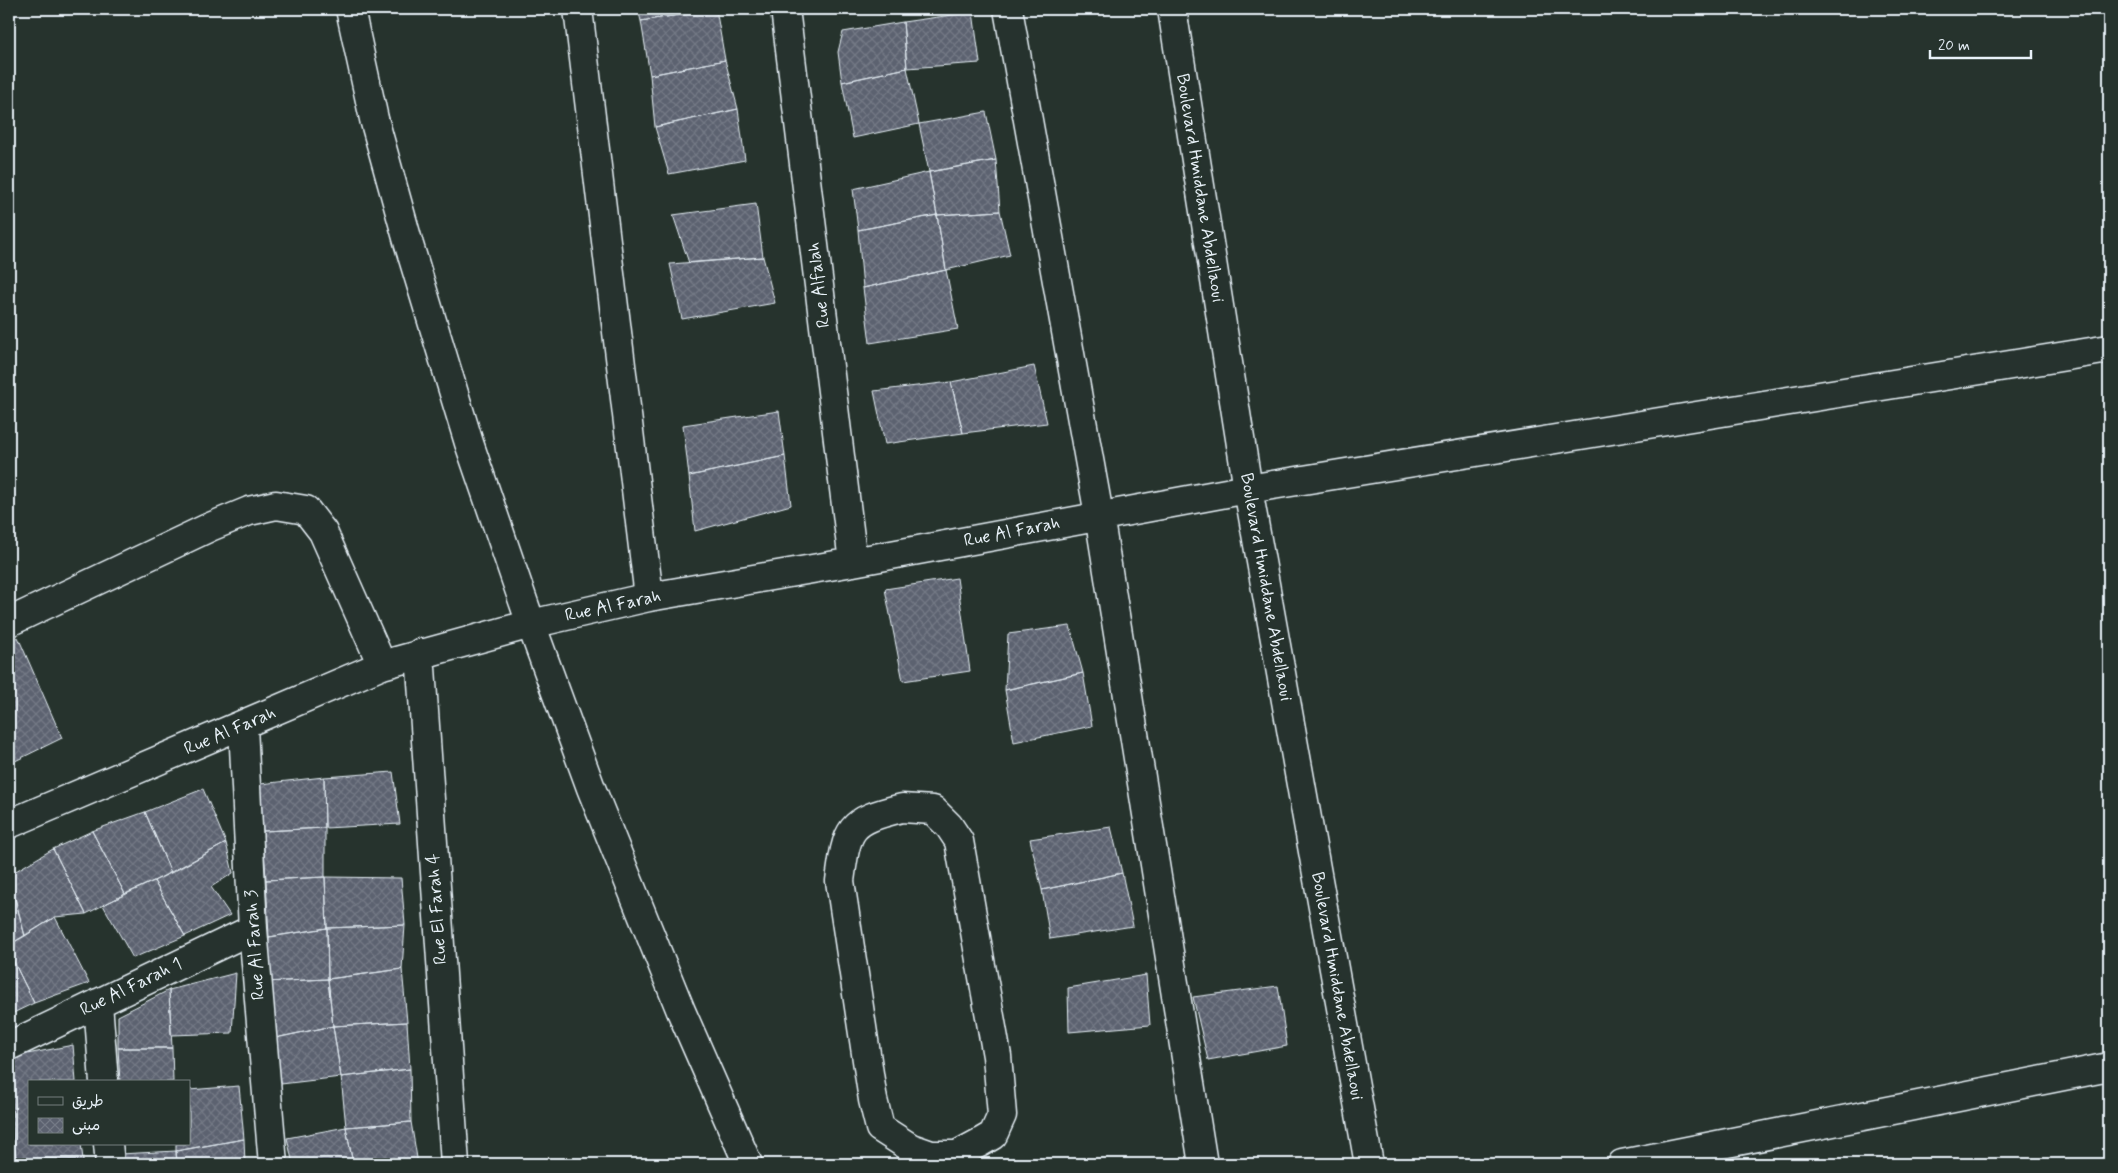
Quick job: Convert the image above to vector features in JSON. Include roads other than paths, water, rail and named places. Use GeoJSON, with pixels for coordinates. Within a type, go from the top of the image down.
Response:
{"type":"FeatureCollection","features":[{"type":"Feature","properties":{"kind":"street"},"geometry":{"type":"LineString","coordinates":[[350,9],[374,119],[409,245],[469,443],[531,624],[591,788],[681,1010],[748,1164]]}},
{"type":"Feature","properties":{"kind":"street"},"geometry":{"type":"LineString","coordinates":[[578,9],[649,597]]}},
{"type":"Feature","properties":{"kind":"street","name":"Rue Alfalah"},"geometry":{"type":"LineString","coordinates":[[785,9],[853,562]]}},
{"type":"Feature","properties":{"kind":"street"},"geometry":{"type":"LineString","coordinates":[[1008,9],[1099,515],[1203,1164]]}},
{"type":"Feature","properties":{"kind":"street","name":"Boulevard Hmiddane Abdellaoui"},"geometry":{"type":"LineString","coordinates":[[1172,9],[1248,489],[1370,1164]]}},
{"type":"Feature","properties":{"kind":"street","name":"Rue Al Farah"},"geometry":{"type":"LineString","coordinates":[[9,824],[243,726],[382,665],[531,624],[649,597],[853,562],[1099,515],[1248,489],[2109,349]]}},
{"type":"Feature","properties":{"kind":"street"},"geometry":{"type":"LineString","coordinates":[[9,622],[210,527],[249,510],[276,505],[306,510],[323,532],[382,665]]}},
{"type":"Feature","properties":{"kind":"street","name":"Rue El Farah 4"},"geometry":{"type":"LineString","coordinates":[[420,653],[455,1164]]}},
{"type":"Feature","properties":{"kind":"street","name":"Rue Al Farah 3"},"geometry":{"type":"LineString","coordinates":[[243,726],[253,929],[273,1164]]}},
{"type":"Feature","properties":{"kind":"street"},"geometry":{"type":"LineString","coordinates":[[902,808],[933,810],[949,826],[959,841],[997,1056],[1002,1115],[993,1135],[959,1159],[931,1154],[898,1141],[880,1128],[874,1100],[840,881],[844,845],[853,829],[870,816],[902,808]]}},
{"type":"Feature","properties":{"kind":"street","name":"Rue Al Farah 1"},"geometry":{"type":"LineString","coordinates":[[9,1046],[253,929]]}},
{"type":"Feature","properties":{"kind":"street"},"geometry":{"type":"LineString","coordinates":[[98,1003],[104,1080]]}},
{"type":"Feature","properties":{"kind":"street"},"geometry":{"type":"LineString","coordinates":[[1622,1164],[2109,1067]]}},
{"type":"Feature","properties":{"kind":"street"},"geometry":{"type":"LineString","coordinates":[[108,1146],[110,1164]]}}]}
